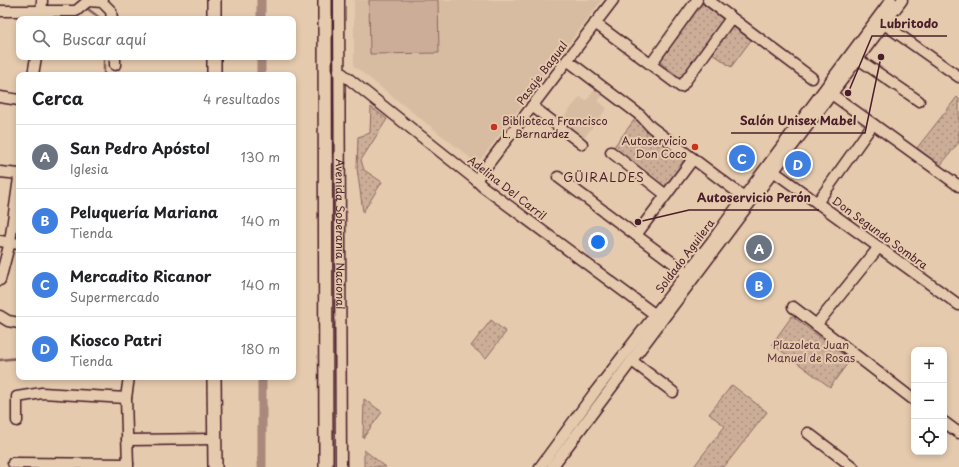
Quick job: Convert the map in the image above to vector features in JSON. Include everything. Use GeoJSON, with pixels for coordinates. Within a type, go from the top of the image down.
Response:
{"type":"FeatureCollection","features":[{"type":"Feature","properties":{"kind":"main road"},"geometry":{"type":"LineString","coordinates":[[214,0],[214,16]]}},
{"type":"Feature","properties":{"kind":"main road","name":"Avenida Soberanía Nacional"},"geometry":{"type":"LineString","coordinates":[[325,0],[326,467]]}},
{"type":"Feature","properties":{"kind":"main road"},"geometry":{"type":"LineString","coordinates":[[214,60],[214,72]]}},
{"type":"Feature","properties":{"kind":"main road"},"geometry":{"type":"LineString","coordinates":[[214,380],[215,467]]}},
{"type":"Feature","properties":{"kind":"street"},"geometry":{"type":"LineString","coordinates":[[42,0],[42,15]]}},
{"type":"Feature","properties":{"kind":"street","name":"Avenida Soberanía Nacional"},"geometry":{"type":"LineString","coordinates":[[339,0],[341,467]]}},
{"type":"Feature","properties":{"kind":"street","name":"Pasaje Bagual"},"geometry":{"type":"LineString","coordinates":[[476,180],[613,0]]}},
{"type":"Feature","properties":{"kind":"street"},"geometry":{"type":"LineString","coordinates":[[651,64],[697,0]]}},
{"type":"Feature","properties":{"kind":"street"},"geometry":{"type":"LineString","coordinates":[[708,0],[722,4],[731,18],[812,78]]}},
{"type":"Feature","properties":{"kind":"street","name":"Soldado Aguilera"},"geometry":{"type":"LineString","coordinates":[[540,467],[595,392],[659,318],[828,92],[892,0]]}},
{"type":"Feature","properties":{"kind":"street","name":"Soldado Aguilera"},"geometry":{"type":"LineString","coordinates":[[828,92],[858,58],[902,0]]}},
{"type":"Feature","properties":{"kind":"street"},"geometry":{"type":"LineString","coordinates":[[0,11],[42,15],[76,11],[88,1],[102,2],[112,11],[112,16]]}},
{"type":"Feature","properties":{"kind":"street"},"geometry":{"type":"LineString","coordinates":[[595,23],[681,87],[731,18]]}},
{"type":"Feature","properties":{"kind":"street"},"geometry":{"type":"LineString","coordinates":[[884,24],[959,78]]}},
{"type":"Feature","properties":{"kind":"street"},"geometry":{"type":"LineString","coordinates":[[858,58],[918,101]]}},
{"type":"Feature","properties":{"kind":"street"},"geometry":{"type":"LineString","coordinates":[[34,72],[36,60]]}},
{"type":"Feature","properties":{"kind":"street"},"geometry":{"type":"LineString","coordinates":[[567,60],[641,116],[651,127],[744,197]]}},
{"type":"Feature","properties":{"kind":"street","name":"Adelina Del Carril"},"geometry":{"type":"LineString","coordinates":[[339,71],[482,186],[659,318]]}},
{"type":"Feature","properties":{"kind":"street"},"geometry":{"type":"LineString","coordinates":[[828,92],[959,186]]}},
{"type":"Feature","properties":{"kind":"street"},"geometry":{"type":"LineString","coordinates":[[0,97],[16,100]]}},
{"type":"Feature","properties":{"kind":"street"},"geometry":{"type":"LineString","coordinates":[[532,106],[582,144]]}},
{"type":"Feature","properties":{"kind":"street"},"geometry":{"type":"LineString","coordinates":[[817,203],[873,124]]}},
{"type":"Feature","properties":{"kind":"street"},"geometry":{"type":"LineString","coordinates":[[611,152],[666,195]]}},
{"type":"Feature","properties":{"kind":"street"},"geometry":{"type":"LineString","coordinates":[[636,235],[693,159]]}},
{"type":"Feature","properties":{"kind":"street","name":"Soldado Aguilera"},"geometry":{"type":"LineString","coordinates":[[552,467],[632,361],[688,274],[711,249],[744,197],[770,169]]}},
{"type":"Feature","properties":{"kind":"street","name":"Don Segundo Sombra"},"geometry":{"type":"LineString","coordinates":[[770,169],[959,305]]}},
{"type":"Feature","properties":{"kind":"street"},"geometry":{"type":"LineString","coordinates":[[0,172],[16,174]]}},
{"type":"Feature","properties":{"kind":"street"},"geometry":{"type":"LineString","coordinates":[[558,177],[688,274]]}},
{"type":"Feature","properties":{"kind":"street"},"geometry":{"type":"LineString","coordinates":[[0,280],[10,242],[16,199]]}},
{"type":"Feature","properties":{"kind":"street"},"geometry":{"type":"LineString","coordinates":[[816,325],[879,247]]}},
{"type":"Feature","properties":{"kind":"street"},"geometry":{"type":"LineString","coordinates":[[793,307],[911,398]]}},
{"type":"Feature","properties":{"kind":"street"},"geometry":{"type":"LineString","coordinates":[[0,316],[8,321],[16,322]]}},
{"type":"Feature","properties":{"kind":"street"},"geometry":{"type":"LineString","coordinates":[[632,361],[673,392]]}},
{"type":"Feature","properties":{"kind":"street"},"geometry":{"type":"LineString","coordinates":[[12,463],[54,466],[128,465],[126,398],[129,380]]}},
{"type":"Feature","properties":{"kind":"street"},"geometry":{"type":"LineString","coordinates":[[17,421],[17,397],[42,393],[126,398]]}},
{"type":"Feature","properties":{"kind":"street"},"geometry":{"type":"LineString","coordinates":[[947,424],[959,433]]}},
{"type":"Feature","properties":{"kind":"street"},"geometry":{"type":"LineString","coordinates":[[808,433],[853,467]]}},
{"type":"Feature","properties":{"kind":"street"},"geometry":{"type":"LineString","coordinates":[[127,440],[215,438]]}},
{"type":"Feature","properties":{"kind":"shaded area"},"geometry":{"type":"Polygon","coordinates":[[[354,0],[602,0],[481,159],[473,160],[354,66],[354,0]]]}},
{"type":"Feature","properties":{"kind":"shaded area"},"geometry":{"type":"Polygon","coordinates":[[[595,89],[603,95],[598,101],[607,108],[584,138],[561,120],[580,97],[586,101],[595,89]]]}},
{"type":"Feature","properties":{"kind":"green space"},"geometry":{"type":"Polygon","coordinates":[[[369,0],[438,0],[439,53],[370,54],[369,0]]]}},
{"type":"Feature","properties":{"kind":"green space"},"geometry":{"type":"Polygon","coordinates":[[[700,2],[751,40],[731,67],[704,47],[681,78],[657,60],[700,2]]]}},
{"type":"Feature","properties":{"kind":"green space"},"geometry":{"type":"Polygon","coordinates":[[[957,97],[959,99],[959,142],[940,166],[917,148],[957,97]]]}},
{"type":"Feature","properties":{"kind":"green space"},"geometry":{"type":"Polygon","coordinates":[[[371,107],[387,119],[361,160],[364,170],[382,182],[363,212],[357,168],[358,137],[370,133],[371,107]]]}},
{"type":"Feature","properties":{"kind":"green space"},"geometry":{"type":"Polygon","coordinates":[[[635,119],[687,158],[665,188],[613,148],[635,119]]]}},
{"type":"Feature","properties":{"kind":"green space","name":"Plazoleta Juan Manuel de Rosas"},"geometry":{"type":"Polygon","coordinates":[[[792,316],[850,360],[830,387],[772,344],[792,316]]]}},
{"type":"Feature","properties":{"kind":"green space"},"geometry":{"type":"Polygon","coordinates":[[[491,320],[506,332],[486,358],[471,346],[491,320]]]}},
{"type":"Feature","properties":{"kind":"green space"},"geometry":{"type":"Polygon","coordinates":[[[732,385],[767,412],[724,467],[697,467],[695,465],[725,426],[709,414],[732,385]]]}},
{"type":"Feature","properties":{"kind":"green space"},"geometry":{"type":"Polygon","coordinates":[[[364,399],[382,412],[363,438],[364,399]]]}},
{"type":"Feature","properties":{"kind":"green space"},"geometry":{"type":"Polygon","coordinates":[[[364,450],[386,467],[364,467],[364,450]]]}},
{"type":"Feature","properties":{"kind":"waterway"},"geometry":{"type":"LineString","coordinates":[[261,0],[261,16]]}},
{"type":"Feature","properties":{"kind":"waterway"},"geometry":{"type":"LineString","coordinates":[[88,9],[97,16]]}},
{"type":"Feature","properties":{"kind":"waterway"},"geometry":{"type":"LineString","coordinates":[[104,60],[104,72]]}},
{"type":"Feature","properties":{"kind":"waterway"},"geometry":{"type":"LineString","coordinates":[[261,60],[261,72]]}},
{"type":"Feature","properties":{"kind":"waterway"},"geometry":{"type":"LineString","coordinates":[[0,360],[16,358]]}},
{"type":"Feature","properties":{"kind":"waterway"},"geometry":{"type":"LineString","coordinates":[[262,380],[262,467]]}},
{"type":"Feature","properties":{"kind":"place","name":"Salón Unisex Mabel"},"geometry":{"type":"Point","coordinates":[881,57]}},
{"type":"Feature","properties":{"kind":"place","name":"Lubritodo"},"geometry":{"type":"Point","coordinates":[848,93]}},
{"type":"Feature","properties":{"kind":"place","name":"Biblioteca Francisco L. Bernardez"},"geometry":{"type":"Point","coordinates":[494,127]}},
{"type":"Feature","properties":{"kind":"place","name":"Autoservicio Don Coco"},"geometry":{"type":"Point","coordinates":[695,147]}},
{"type":"Feature","properties":{"kind":"place","name":"Mercadito Ricanor"},"geometry":{"type":"Point","coordinates":[742,158]}},
{"type":"Feature","properties":{"kind":"place","name":"Kiosco Patri"},"geometry":{"type":"Point","coordinates":[798,164]}},
{"type":"Feature","properties":{"kind":"place","name":"Autoservicio Perón"},"geometry":{"type":"Point","coordinates":[638,222]}},
{"type":"Feature","properties":{"kind":"place","name":"San Pedro Apóstol"},"geometry":{"type":"Point","coordinates":[759,248]}},
{"type":"Feature","properties":{"kind":"place","name":"Peluquería Mariana"},"geometry":{"type":"Point","coordinates":[759,285]}},
{"type":"Feature","properties":{"kind":"district","name":"GÜIRALDES"},"geometry":{"type":"Point","coordinates":[604,178]}}]}
